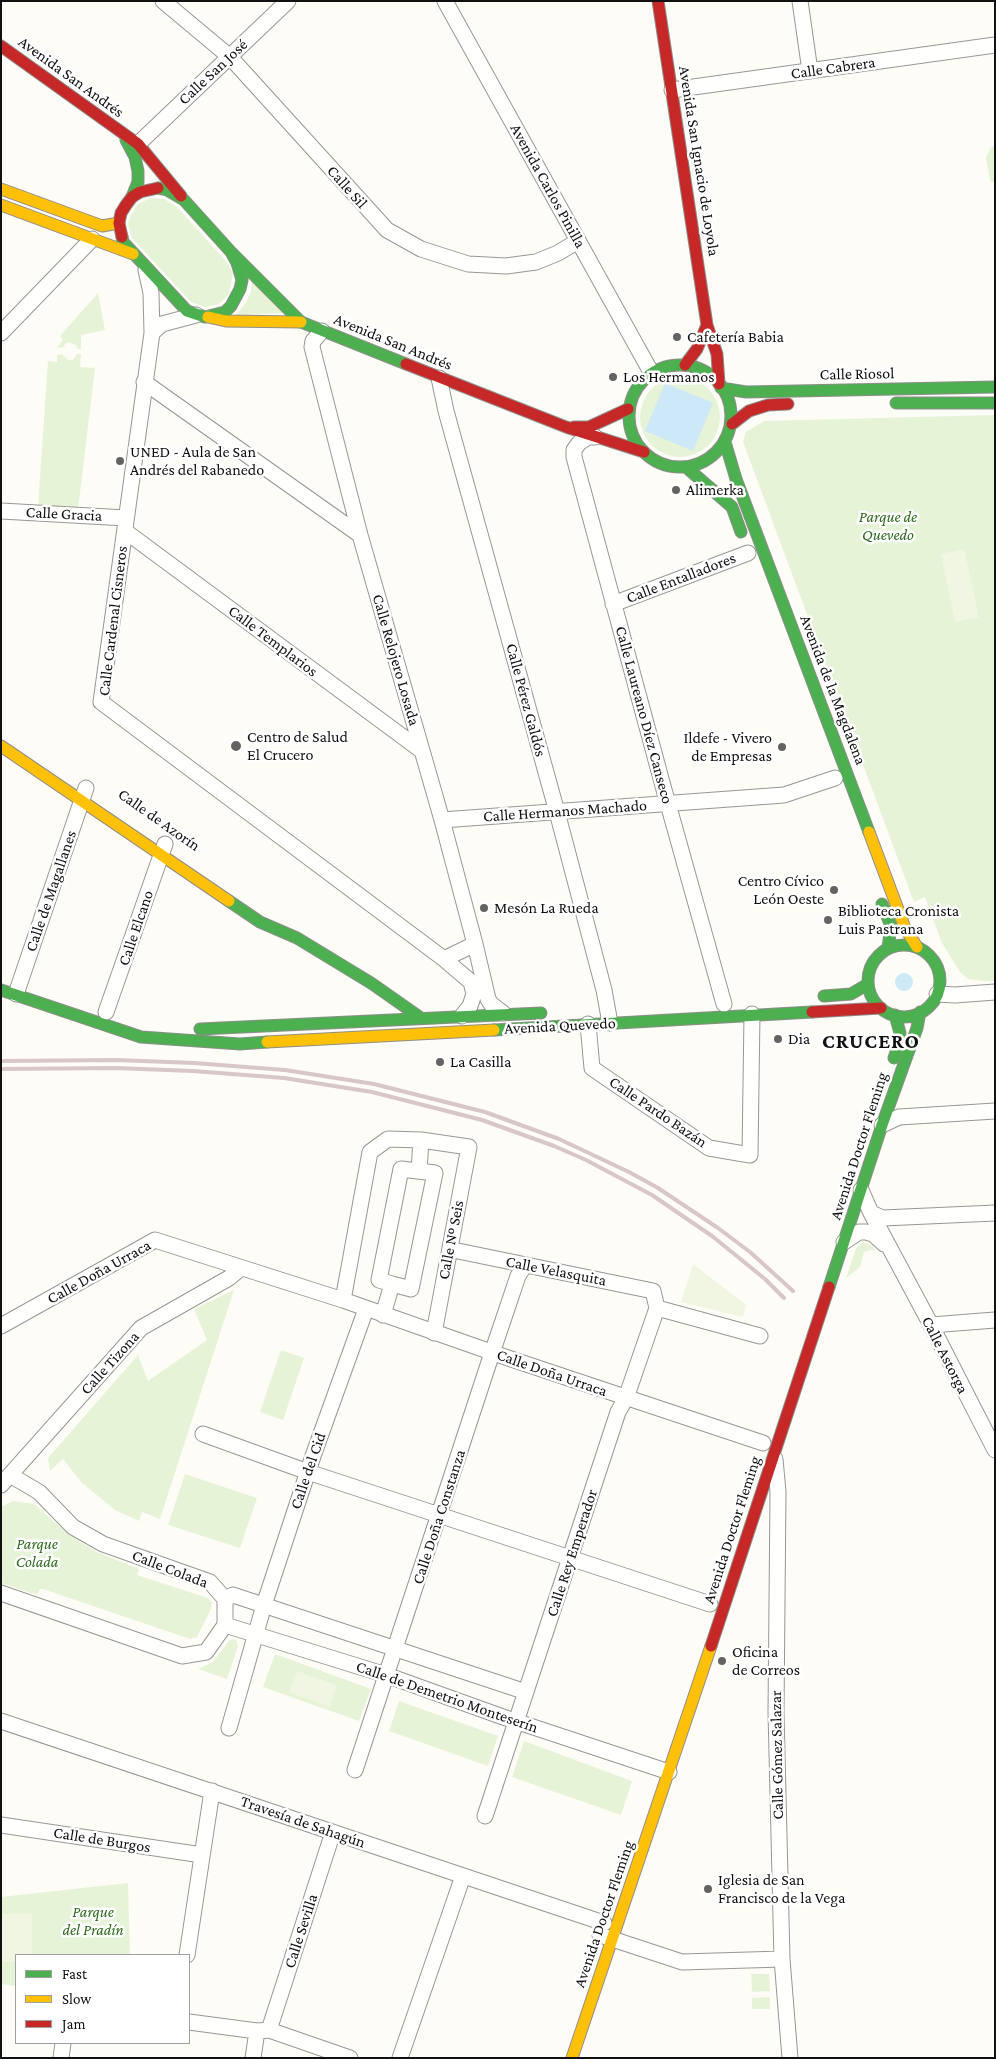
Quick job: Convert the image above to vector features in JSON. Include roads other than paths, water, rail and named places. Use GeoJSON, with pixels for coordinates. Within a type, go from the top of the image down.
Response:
{"type":"FeatureCollection","features":[{"type":"Feature","properties":{"kind":"main road","name":"Avenida San Ignacio de Loyola"},"geometry":{"type":"LineString","coordinates":[[658,1],[707,325],[716,354],[720,386]]}},
{"type":"Feature","properties":{"kind":"main road","name":"Avenida San Andrés"},"geometry":{"type":"LineString","coordinates":[[1,46],[138,144],[184,200],[231,252],[301,322],[566,428],[644,452]]}},
{"type":"Feature","properties":{"kind":"main road","name":"Avenida San Andrés"},"geometry":{"type":"LineString","coordinates":[[119,223],[121,213],[132,197],[138,182],[135,157],[122,133]]}},
{"type":"Feature","properties":{"kind":"main road"},"geometry":{"type":"LineString","coordinates":[[132,197],[149,189],[158,188],[167,190],[184,200]]}},
{"type":"Feature","properties":{"kind":"main road"},"geometry":{"type":"LineString","coordinates":[[1,189],[102,226],[119,223],[123,242],[133,254],[180,305],[200,316],[226,321],[301,322]]}},
{"type":"Feature","properties":{"kind":"main road"},"geometry":{"type":"LineString","coordinates":[[1,205],[133,254]]}},
{"type":"Feature","properties":{"kind":"main road"},"geometry":{"type":"LineString","coordinates":[[200,316],[225,312],[237,298],[242,280],[241,271],[231,252]]}},
{"type":"Feature","properties":{"kind":"main road"},"geometry":{"type":"LineString","coordinates":[[685,365],[697,349],[707,325]]}},
{"type":"Feature","properties":{"kind":"main road"},"geometry":{"type":"LineString","coordinates":[[685,365],[704,372],[720,386],[728,401],[732,424],[725,442],[709,458],[686,467],[665,465],[654,460],[644,452],[635,439],[629,425],[628,409],[632,394],[640,382],[651,372],[666,366],[685,365]]}},
{"type":"Feature","properties":{"kind":"main road","name":"Calle Riosol"},"geometry":{"type":"LineString","coordinates":[[720,386],[746,392],[995,387]]}},
{"type":"Feature","properties":{"kind":"main road","name":"Calle Riosol"},"geometry":{"type":"LineString","coordinates":[[884,404],[995,403]]}},
{"type":"Feature","properties":{"kind":"main road"},"geometry":{"type":"LineString","coordinates":[[732,424],[749,411],[768,404],[800,404]]}},
{"type":"Feature","properties":{"kind":"main road","name":"Avenida San Andrés"},"geometry":{"type":"LineString","coordinates":[[566,428],[589,427],[628,409]]}},
{"type":"Feature","properties":{"kind":"main road","name":"Avenida de la Magdalena"},"geometry":{"type":"LineString","coordinates":[[725,442],[736,479],[905,928],[916,947]]}},
{"type":"Feature","properties":{"kind":"main road"},"geometry":{"type":"LineString","coordinates":[[686,467],[732,507],[750,557]]}},
{"type":"Feature","properties":{"kind":"main road","name":"Calle de Azorín"},"geometry":{"type":"LineString","coordinates":[[1,746],[85,791],[164,850],[289,928],[297,938],[371,983],[421,1018]]}},
{"type":"Feature","properties":{"kind":"main road","name":"Calle de Azorín"},"geometry":{"type":"LineString","coordinates":[[142,828],[164,850]]}},
{"type":"Feature","properties":{"kind":"main road"},"geometry":{"type":"LineString","coordinates":[[880,897],[891,926],[888,948]]}},
{"type":"Feature","properties":{"kind":"main road"},"geometry":{"type":"LineString","coordinates":[[905,945],[916,947],[928,954],[936,964],[940,980],[937,994],[930,1004],[920,1012],[908,1016],[895,1015],[881,1008],[871,997],[868,979],[872,965],[888,948],[905,945]]}},
{"type":"Feature","properties":{"kind":"main road","name":"Calle de Azorín"},"geometry":{"type":"LineString","coordinates":[[348,970],[355,981],[366,987],[371,998]]}},
{"type":"Feature","properties":{"kind":"main road"},"geometry":{"type":"LineString","coordinates":[[814,997],[851,994],[868,984]]}},
{"type":"Feature","properties":{"kind":"main road","name":"Avenida Quevedo"},"geometry":{"type":"LineString","coordinates":[[16,985],[141,1038],[240,1044],[588,1024],[608,1014],[752,1014],[881,1008]]}},
{"type":"Feature","properties":{"kind":"main road"},"geometry":{"type":"LineString","coordinates":[[363,1021],[376,1009],[396,1019],[411,1034]]}},
{"type":"Feature","properties":{"kind":"main road","name":"Avenida Doctor Fleming"},"geometry":{"type":"LineString","coordinates":[[572,2058],[604,1931],[766,1446],[844,1242],[882,1125],[917,1028],[920,1012]]}},
{"type":"Feature","properties":{"kind":"main road","name":"Avenida Quevedo"},"geometry":{"type":"LineString","coordinates":[[157,1027],[177,1029],[242,1028],[503,1013],[553,1013]]}},
{"type":"Feature","properties":{"kind":"main road"},"geometry":{"type":"LineString","coordinates":[[453,1032],[472,1025],[470,1015]]}},
{"type":"Feature","properties":{"kind":"main road","name":"Avenida Doctor Fleming"},"geometry":{"type":"LineString","coordinates":[[858,1162],[900,1044],[900,1033],[895,1015]]}},
{"type":"Feature","properties":{"kind":"street","name":"Calle Sil"},"geometry":{"type":"LineString","coordinates":[[163,1],[230,57],[387,230],[421,249],[468,264],[506,266],[536,262],[558,253],[578,241]]}},
{"type":"Feature","properties":{"kind":"street","name":"Avenida Carlos Pinilla"},"geometry":{"type":"LineString","coordinates":[[445,1],[651,372]]}},
{"type":"Feature","properties":{"kind":"street"},"geometry":{"type":"LineString","coordinates":[[800,1],[810,71]]}},
{"type":"Feature","properties":{"kind":"street","name":"Calle San José"},"geometry":{"type":"LineString","coordinates":[[138,144],[230,57],[277,5]]}},
{"type":"Feature","properties":{"kind":"street","name":"Calle Cabrera"},"geometry":{"type":"LineString","coordinates":[[672,90],[995,45]]}},
{"type":"Feature","properties":{"kind":"street"},"geometry":{"type":"LineString","coordinates":[[1,334],[92,239]]}},
{"type":"Feature","properties":{"kind":"street","name":"Calle Cardenal Cisneros"},"geometry":{"type":"LineString","coordinates":[[144,266],[150,285],[152,333],[100,702],[444,959],[471,982],[474,994],[470,1006],[470,1015]]}},
{"type":"Feature","properties":{"kind":"street"},"geometry":{"type":"LineString","coordinates":[[152,333],[162,324],[200,316]]}},
{"type":"Feature","properties":{"kind":"street","name":"Calle Relojero Losada"},"geometry":{"type":"LineString","coordinates":[[322,331],[313,341],[312,347],[360,535],[442,820],[476,944],[486,993],[491,1004],[503,1013]]}},
{"type":"Feature","properties":{"kind":"street","name":"Calle Pérez Galdós"},"geometry":{"type":"LineString","coordinates":[[439,378],[446,411],[557,812],[604,990],[608,1014]]}},
{"type":"Feature","properties":{"kind":"street"},"geometry":{"type":"LineString","coordinates":[[144,382],[360,535]]}},
{"type":"Feature","properties":{"kind":"street","name":"Calle Laureano Díez Canseco"},"geometry":{"type":"LineString","coordinates":[[594,437],[588,437],[579,443],[574,450],[574,457],[724,1004]]}},
{"type":"Feature","properties":{"kind":"street","name":"Calle Gracia"},"geometry":{"type":"LineString","coordinates":[[1,511],[126,524]]}},
{"type":"Feature","properties":{"kind":"street","name":"Calle Templarios"},"geometry":{"type":"LineString","coordinates":[[126,524],[422,751]]}},
{"type":"Feature","properties":{"kind":"street","name":"Calle Entalladores"},"geometry":{"type":"LineString","coordinates":[[613,604],[750,557]]}},
{"type":"Feature","properties":{"kind":"street","name":"Calle Hermanos Machado"},"geometry":{"type":"LineString","coordinates":[[442,820],[784,796],[835,778]]}},
{"type":"Feature","properties":{"kind":"street","name":"Calle de Magallanes"},"geometry":{"type":"LineString","coordinates":[[16,985],[85,791]]}},
{"type":"Feature","properties":{"kind":"street","name":"Calle Elcano"},"geometry":{"type":"LineString","coordinates":[[106,1012],[164,850]]}},
{"type":"Feature","properties":{"kind":"street"},"geometry":{"type":"LineString","coordinates":[[444,959],[476,944]]}},
{"type":"Feature","properties":{"kind":"street"},"geometry":{"type":"LineString","coordinates":[[937,994],[955,995],[995,992]]}},
{"type":"Feature","properties":{"kind":"street"},"geometry":{"type":"LineString","coordinates":[[470,1015],[486,1000],[486,993]]}},
{"type":"Feature","properties":{"kind":"street","name":"Calle Pardo Bazán"},"geometry":{"type":"LineString","coordinates":[[588,1024],[592,1068],[709,1148],[750,1155],[752,1014]]}},
{"type":"Feature","properties":{"kind":"street"},"geometry":{"type":"LineString","coordinates":[[882,1125],[899,1117],[995,1111]]}},
{"type":"Feature","properties":{"kind":"street"},"geometry":{"type":"LineString","coordinates":[[343,1300],[370,1152],[388,1139],[421,1140],[419,1171]]}},
{"type":"Feature","properties":{"kind":"street","name":"Calle Nº Seis"},"geometry":{"type":"LineString","coordinates":[[421,1140],[469,1147],[434,1333]]}},
{"type":"Feature","properties":{"kind":"street"},"geometry":{"type":"LineString","coordinates":[[401,1169],[435,1174],[411,1289],[392,1284],[379,1280],[401,1169]]}},
{"type":"Feature","properties":{"kind":"street","name":"Calle Astorga"},"geometry":{"type":"LineString","coordinates":[[861,1190],[871,1213],[932,1325],[995,1450]]}},
{"type":"Feature","properties":{"kind":"street"},"geometry":{"type":"LineString","coordinates":[[871,1213],[883,1218],[995,1213]]}},
{"type":"Feature","properties":{"kind":"street","name":"Calle Astorga"},"geometry":{"type":"LineString","coordinates":[[844,1242],[859,1232],[873,1234],[896,1259]]}},
{"type":"Feature","properties":{"kind":"street","name":"Calle Doña Urraca"},"geometry":{"type":"LineString","coordinates":[[1,1326],[155,1240],[343,1300],[434,1333],[766,1446]]}},
{"type":"Feature","properties":{"kind":"street","name":"Calle Velasquita"},"geometry":{"type":"LineString","coordinates":[[458,1251],[654,1290]]}},
{"type":"Feature","properties":{"kind":"street","name":"Calle Doña Constanza"},"geometry":{"type":"LineString","coordinates":[[355,1770],[492,1353],[518,1276],[525,1265]]}},
{"type":"Feature","properties":{"kind":"street","name":"Calle Tizona"},"geometry":{"type":"LineString","coordinates":[[6,1480],[141,1328],[228,1278],[241,1268]]}},
{"type":"Feature","properties":{"kind":"street"},"geometry":{"type":"LineString","coordinates":[[383,1315],[392,1284]]}},
{"type":"Feature","properties":{"kind":"street","name":"Calle Rey Emperador"},"geometry":{"type":"LineString","coordinates":[[485,1816],[618,1412],[626,1398],[657,1308],[654,1290]]}},
{"type":"Feature","properties":{"kind":"street","name":"Calle del Cid"},"geometry":{"type":"LineString","coordinates":[[229,1728],[254,1634],[308,1472],[366,1308]]}},
{"type":"Feature","properties":{"kind":"street"},"geometry":{"type":"LineString","coordinates":[[657,1308],[760,1336]]}},
{"type":"Feature","properties":{"kind":"street"},"geometry":{"type":"LineString","coordinates":[[932,1325],[995,1320]]}},
{"type":"Feature","properties":{"kind":"street"},"geometry":{"type":"LineString","coordinates":[[203,1434],[308,1472],[710,1604]]}},
{"type":"Feature","properties":{"kind":"street","name":"Calle Gómez Salazar"},"geometry":{"type":"LineString","coordinates":[[766,1446],[778,1492],[776,1712],[782,1960],[790,2058]]}},
{"type":"Feature","properties":{"kind":"street","name":"Calle Colada"},"geometry":{"type":"LineString","coordinates":[[6,1480],[38,1492],[74,1527],[103,1544],[210,1582],[225,1598],[225,1625]]}},
{"type":"Feature","properties":{"kind":"street"},"geometry":{"type":"LineString","coordinates":[[1,1593],[182,1656],[206,1652],[225,1625]]}},
{"type":"Feature","properties":{"kind":"street","name":"Calle de Demetrio Monteserín"},"geometry":{"type":"LineString","coordinates":[[225,1598],[233,1595],[526,1692]]}},
{"type":"Feature","properties":{"kind":"street","name":"Calle de Demetrio Monteserín"},"geometry":{"type":"LineString","coordinates":[[225,1625],[386,1675],[517,1722],[659,1767]]}},
{"type":"Feature","properties":{"kind":"street","name":"Travesía de Sahagún"},"geometry":{"type":"LineString","coordinates":[[1,1721],[463,1876],[682,1962],[782,1960]]}},
{"type":"Feature","properties":{"kind":"street"},"geometry":{"type":"LineString","coordinates":[[187,1954],[212,1791]]}},
{"type":"Feature","properties":{"kind":"street","name":"Calle de Burgos"},"geometry":{"type":"LineString","coordinates":[[1,1825],[202,1856]]}},
{"type":"Feature","properties":{"kind":"street","name":"Calle Sevilla"},"geometry":{"type":"LineString","coordinates":[[253,2058],[333,1832]]}},
{"type":"Feature","properties":{"kind":"street"},"geometry":{"type":"LineString","coordinates":[[400,2058],[463,1876]]}},
{"type":"Feature","properties":{"kind":"street"},"geometry":{"type":"LineString","coordinates":[[190,2022],[263,2030],[350,2058]]}},
{"type":"Feature","properties":{"kind":"street"},"geometry":{"type":"LineString","coordinates":[[61,2058],[63,2044]]}},
{"type":"Feature","properties":{"kind":"water"},"geometry":{"type":"Polygon","coordinates":[[[665,383],[713,403],[693,451],[645,431],[665,383]]]}},
{"type":"Feature","properties":{"kind":"water"},"geometry":{"type":"Polygon","coordinates":[[[904,973],[910,976],[913,982],[910,988],[904,991],[898,988],[895,982],[898,976],[904,973]]]}},
{"type":"Feature","properties":{"kind":"railway"},"geometry":{"type":"LineString","coordinates":[[1,1061],[117,1060],[194,1063],[285,1070],[374,1084],[485,1112],[559,1139],[658,1188],[750,1252],[793,1291]]}},
{"type":"Feature","properties":{"kind":"railway"},"geometry":{"type":"LineString","coordinates":[[1,1069],[115,1068],[193,1071],[284,1078],[372,1092],[482,1120],[554,1146],[586,1160],[652,1195],[712,1236],[765,1279],[784,1298]]}},
{"type":"Feature","properties":{"kind":"place","name":"Cafetería Babia"},"geometry":{"type":"Point","coordinates":[677,337]}},
{"type":"Feature","properties":{"kind":"place","name":"Los Hermanos"},"geometry":{"type":"Point","coordinates":[613,377]}},
{"type":"Feature","properties":{"kind":"place","name":"UNED - Aula de San Andrés del Rabanedo"},"geometry":{"type":"Point","coordinates":[120,461]}},
{"type":"Feature","properties":{"kind":"place","name":"Alimerka"},"geometry":{"type":"Point","coordinates":[676,490]}},
{"type":"Feature","properties":{"kind":"place","name":"Centro de Salud El Crucero"},"geometry":{"type":"Point","coordinates":[236,746]}},
{"type":"Feature","properties":{"kind":"place","name":"Ildefe - Vivero de Empresas"},"geometry":{"type":"Point","coordinates":[782,747]}},
{"type":"Feature","properties":{"kind":"place","name":"Centro Cívico León Oeste"},"geometry":{"type":"Point","coordinates":[834,890]}},
{"type":"Feature","properties":{"kind":"place","name":"Mesón La Rueda"},"geometry":{"type":"Point","coordinates":[484,908]}},
{"type":"Feature","properties":{"kind":"place","name":"Biblioteca Cronista Luis Pastrana"},"geometry":{"type":"Point","coordinates":[828,920]}},
{"type":"Feature","properties":{"kind":"place","name":"Dia"},"geometry":{"type":"Point","coordinates":[778,1039]}},
{"type":"Feature","properties":{"kind":"place","name":"La Casilla"},"geometry":{"type":"Point","coordinates":[440,1062]}},
{"type":"Feature","properties":{"kind":"place","name":"Oficina de Correos"},"geometry":{"type":"Point","coordinates":[722,1661]}},
{"type":"Feature","properties":{"kind":"place","name":"Iglesia de San Francisco de la Vega"},"geometry":{"type":"Point","coordinates":[708,1889]}},
{"type":"Feature","properties":{"kind":"district","name":"CRUCERO"},"geometry":{"type":"Point","coordinates":[871,1042]}},
{"type":"Feature","properties":{"kind":"park label","name":"Parque de Quevedo"},"geometry":{"type":"Point","coordinates":[888,526]}},
{"type":"Feature","properties":{"kind":"park label","name":"Parque Colada"},"geometry":{"type":"Point","coordinates":[37,1553]}},
{"type":"Feature","properties":{"kind":"park label","name":"Parque del Pradín"},"geometry":{"type":"Point","coordinates":[93,1921]}}]}
